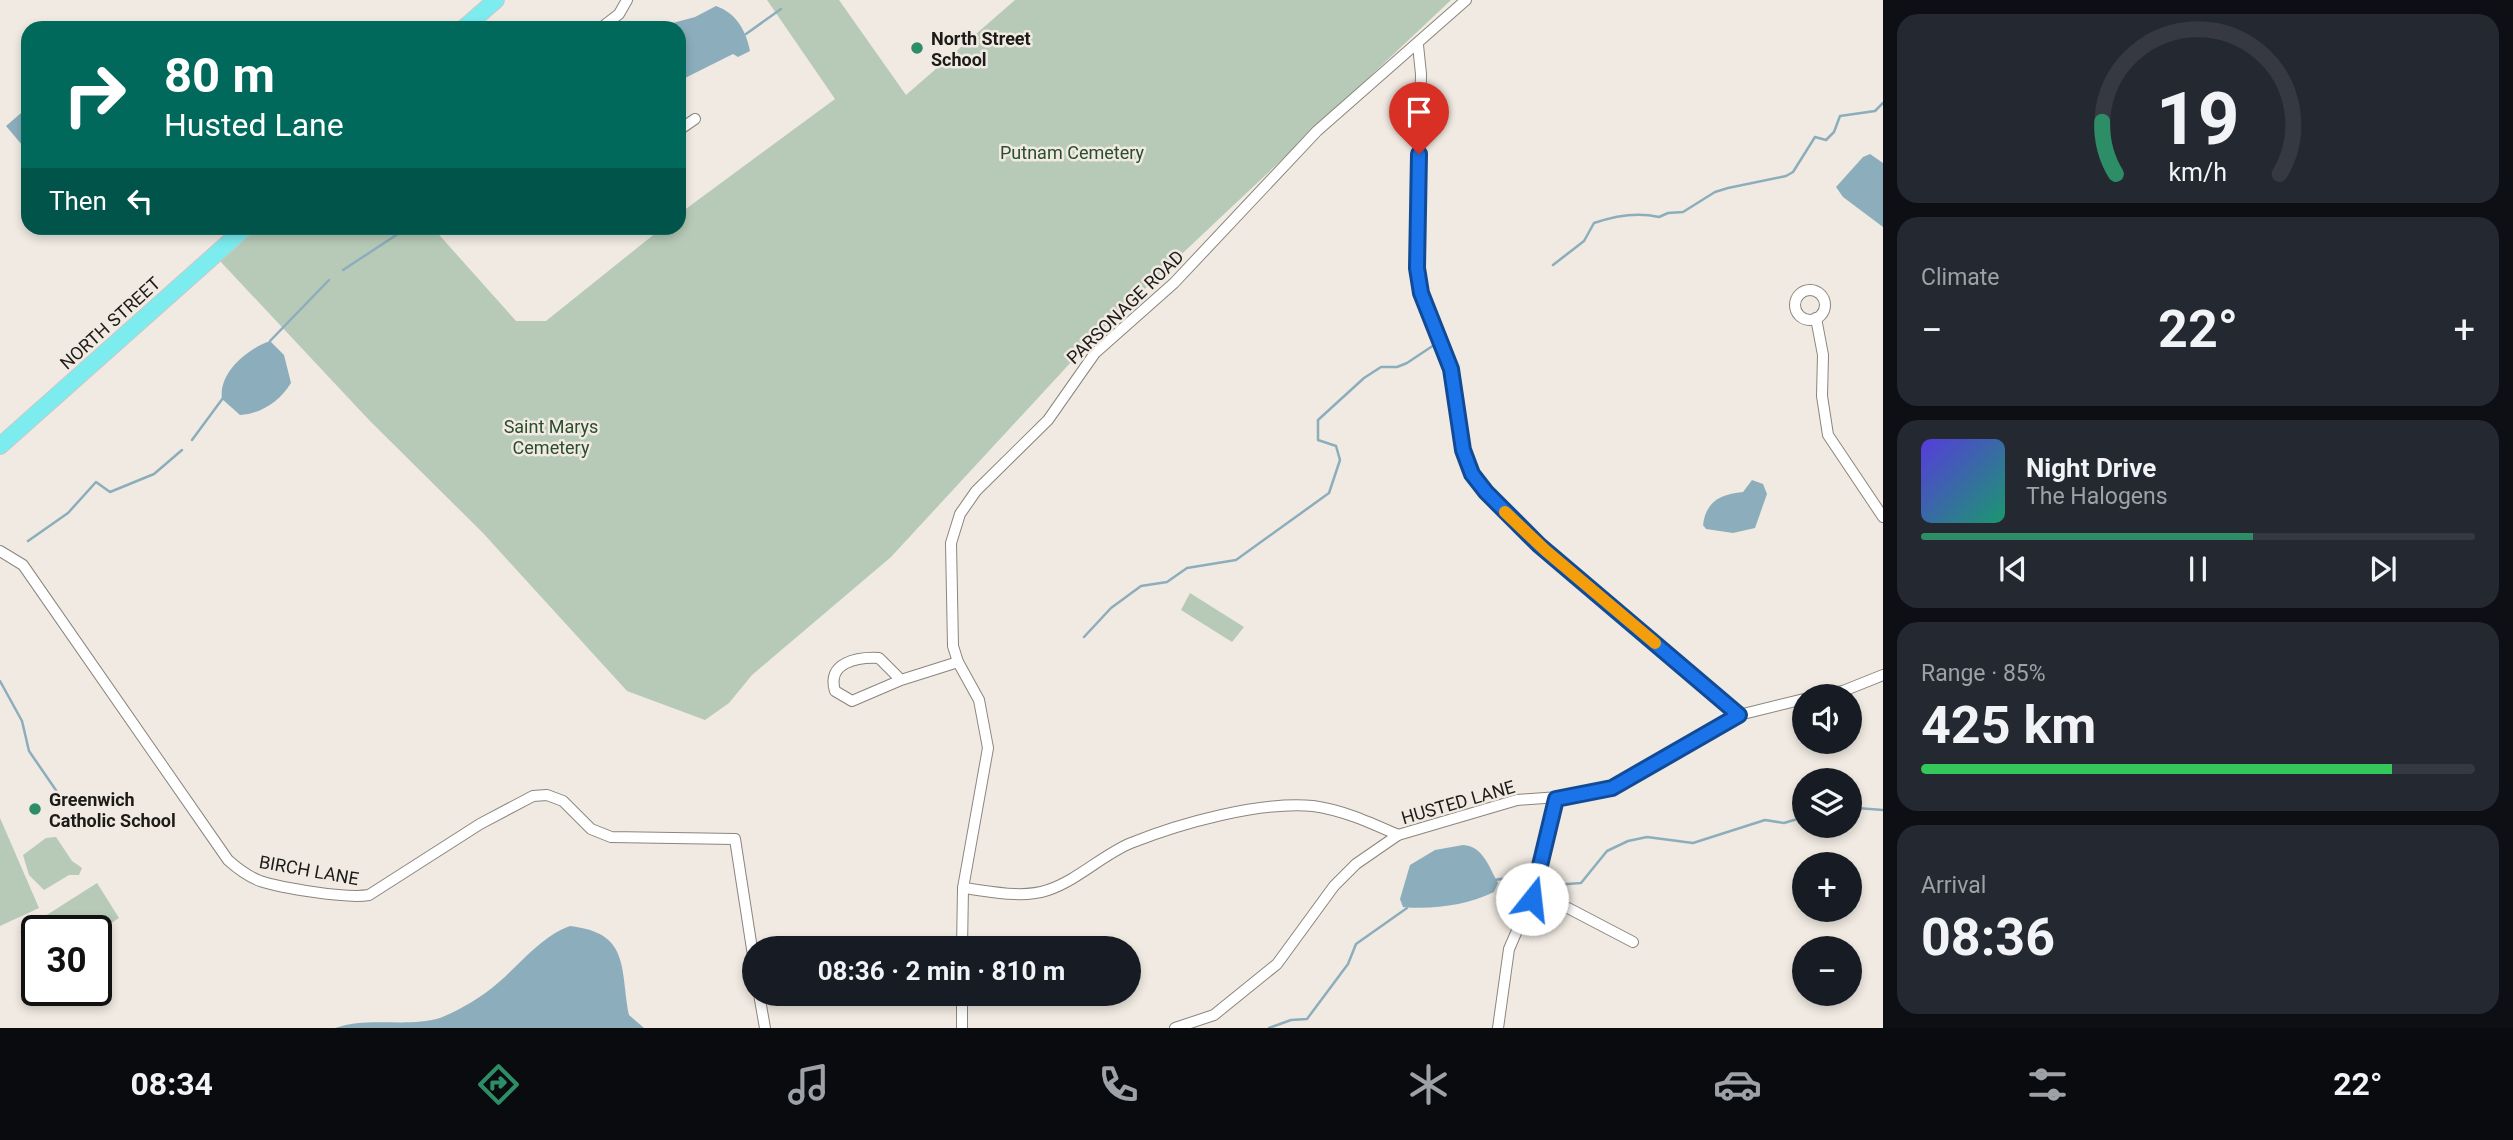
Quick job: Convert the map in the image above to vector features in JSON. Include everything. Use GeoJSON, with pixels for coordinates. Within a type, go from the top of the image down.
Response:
{"type":"FeatureCollection","features":[{"type":"Feature","properties":{"kind":"main road"},"geometry":{"type":"LineString","coordinates":[[471,21],[491,1]]}},
{"type":"Feature","properties":{"kind":"main road","name":"NORTH STREET"},"geometry":{"type":"LineString","coordinates":[[0,446],[237,235]]}},
{"type":"Feature","properties":{"kind":"street"},"geometry":{"type":"LineString","coordinates":[[610,21],[619,14],[627,0]]}},
{"type":"Feature","properties":{"kind":"street","name":"PARSONAGE ROAD"},"geometry":{"type":"LineString","coordinates":[[962,936],[963,888],[988,748],[979,700],[958,663],[953,646],[951,543],[954,527],[967,502],[1048,420],[1095,353],[1174,283],[1317,131],[1418,45],[1466,0]]}},
{"type":"Feature","properties":{"kind":"street"},"geometry":{"type":"LineString","coordinates":[[1418,45],[1420,74],[1417,268],[1427,312],[1451,369],[1463,450],[1472,474],[1486,492],[1539,545],[1739,715]]}},
{"type":"Feature","properties":{"kind":"street"},"geometry":{"type":"LineString","coordinates":[[686,126],[695,119]]}},
{"type":"Feature","properties":{"kind":"street"},"geometry":{"type":"LineString","coordinates":[[1816,318],[1823,355],[1822,396],[1828,435],[1883,517]]}},
{"type":"Feature","properties":{"kind":"street","name":"BIRCH LANE"},"geometry":{"type":"LineString","coordinates":[[0,551],[23,565],[228,860],[242,873],[261,881],[350,896],[369,895],[480,824],[533,796],[547,794],[563,801],[591,829],[611,837],[735,839],[750,936]]}},
{"type":"Feature","properties":{"kind":"street"},"geometry":{"type":"LineString","coordinates":[[901,680],[879,658],[863,658],[845,663],[835,671],[832,683],[835,691],[852,701],[901,680],[958,663]]}},
{"type":"Feature","properties":{"kind":"street"},"geometry":{"type":"LineString","coordinates":[[1860,684],[1883,675]]}},
{"type":"Feature","properties":{"kind":"street","name":"HUSTED LANE"},"geometry":{"type":"LineString","coordinates":[[1175,1028],[1214,1015],[1277,964],[1334,886],[1356,864],[1398,835],[1517,800],[1556,799],[1612,788],[1739,715],[1792,702]]}},
{"type":"Feature","properties":{"kind":"street"},"geometry":{"type":"LineString","coordinates":[[1498,1028],[1509,949],[1536,887],[1556,799]]}},
{"type":"Feature","properties":{"kind":"street"},"geometry":{"type":"LineString","coordinates":[[963,888],[1013,894],[1047,891],[1130,843],[1221,815],[1276,805],[1314,806],[1350,814],[1398,835]]}},
{"type":"Feature","properties":{"kind":"street"},"geometry":{"type":"LineString","coordinates":[[1532,899],[1576,911],[1633,942]]}},
{"type":"Feature","properties":{"kind":"street"},"geometry":{"type":"LineString","coordinates":[[761,1006],[765,1028]]}},
{"type":"Feature","properties":{"kind":"street"},"geometry":{"type":"LineString","coordinates":[[962,1006],[962,1028]]}},
{"type":"Feature","properties":{"kind":"green space"},"geometry":{"type":"Polygon","coordinates":[[[767,0],[839,0],[906,95],[1015,0],[1451,0],[1097,334],[891,557],[752,675],[729,703],[705,720],[627,691],[483,533],[369,420],[220,261],[248,235],[439,235],[516,321],[546,321],[653,235],[686,235],[686,209],[835,99],[767,0]]]}},
{"type":"Feature","properties":{"kind":"green space"},"geometry":{"type":"Polygon","coordinates":[[[1190,593],[1244,627],[1232,642],[1181,610],[1190,593]]]}},
{"type":"Feature","properties":{"kind":"green space"},"geometry":{"type":"Polygon","coordinates":[[[0,818],[39,908],[0,926],[0,818]]]}},
{"type":"Feature","properties":{"kind":"green space"},"geometry":{"type":"Polygon","coordinates":[[[56,837],[72,861],[82,868],[79,875],[69,875],[44,890],[29,875],[23,855],[46,838],[56,837]]]}},
{"type":"Feature","properties":{"kind":"green space"},"geometry":{"type":"Polygon","coordinates":[[[97,883],[119,918],[112,923],[112,915],[47,915],[97,883]]]}},
{"type":"Feature","properties":{"kind":"water"},"geometry":{"type":"Polygon","coordinates":[[[716,6],[723,9],[739,23],[750,51],[738,57],[733,54],[686,78],[686,21],[680,21],[716,6]]]}},
{"type":"Feature","properties":{"kind":"water"},"geometry":{"type":"Polygon","coordinates":[[[21,113],[21,144],[6,126],[21,113]]]}},
{"type":"Feature","properties":{"kind":"water"},"geometry":{"type":"Polygon","coordinates":[[[1870,154],[1883,163],[1883,227],[1843,197],[1836,187],[1863,157],[1870,154]]]}},
{"type":"Feature","properties":{"kind":"water"},"geometry":{"type":"Polygon","coordinates":[[[270,341],[284,355],[291,383],[269,405],[240,415],[222,399],[225,380],[229,371],[244,356],[270,341]]]}},
{"type":"Feature","properties":{"kind":"water"},"geometry":{"type":"Polygon","coordinates":[[[1752,480],[1763,484],[1767,494],[1755,528],[1733,533],[1706,529],[1703,525],[1711,505],[1721,497],[1743,492],[1752,480]]]}},
{"type":"Feature","properties":{"kind":"water"},"geometry":{"type":"Polygon","coordinates":[[[1463,845],[1476,849],[1485,858],[1498,883],[1494,892],[1450,906],[1403,907],[1400,899],[1410,865],[1435,850],[1463,845]]]}},
{"type":"Feature","properties":{"kind":"water"},"geometry":{"type":"Polygon","coordinates":[[[570,926],[603,936],[613,945],[622,968],[629,1015],[644,1028],[335,1028],[361,1023],[414,1022],[440,1018],[486,993],[541,943],[570,926]]]}},
{"type":"Feature","properties":{"kind":"waterway"},"geometry":{"type":"LineString","coordinates":[[746,34],[781,9]]}},
{"type":"Feature","properties":{"kind":"waterway"},"geometry":{"type":"LineString","coordinates":[[1553,265],[1584,241],[1594,223],[1626,216],[1659,217],[1683,212],[1715,192],[1786,176],[1793,172],[1815,137],[1826,140],[1834,132],[1840,116],[1875,111],[1883,103]]}},
{"type":"Feature","properties":{"kind":"waterway"},"geometry":{"type":"LineString","coordinates":[[343,270],[396,235]]}},
{"type":"Feature","properties":{"kind":"waterway"},"geometry":{"type":"LineString","coordinates":[[270,341],[329,280]]}},
{"type":"Feature","properties":{"kind":"waterway"},"geometry":{"type":"LineString","coordinates":[[1084,637],[1111,608],[1141,586],[1167,582],[1187,568],[1236,560],[1329,493],[1340,460],[1336,446],[1318,440],[1318,420],[1364,378],[1381,367],[1397,367],[1407,363],[1434,345]]}},
{"type":"Feature","properties":{"kind":"waterway"},"geometry":{"type":"LineString","coordinates":[[192,440],[223,398]]}},
{"type":"Feature","properties":{"kind":"waterway"},"geometry":{"type":"LineString","coordinates":[[28,541],[68,513],[96,482],[110,492],[154,474],[182,450]]}},
{"type":"Feature","properties":{"kind":"waterway"},"geometry":{"type":"LineString","coordinates":[[0,681],[22,721],[29,751],[62,799]]}},
{"type":"Feature","properties":{"kind":"waterway"},"geometry":{"type":"LineString","coordinates":[[1862,808],[1883,810]]}},
{"type":"Feature","properties":{"kind":"waterway"},"geometry":{"type":"LineString","coordinates":[[1542,881],[1554,885],[1581,883],[1607,851],[1628,841],[1647,837],[1693,843],[1765,820],[1784,823],[1792,821]]}},
{"type":"Feature","properties":{"kind":"waterway"},"geometry":{"type":"LineString","coordinates":[[1494,880],[1523,876],[1535,879]]}},
{"type":"Feature","properties":{"kind":"waterway"},"geometry":{"type":"LineString","coordinates":[[1269,1028],[1291,1020],[1307,1019],[1348,964],[1356,944],[1407,908]]}},
{"type":"Feature","properties":{"kind":"slow traffic"},"geometry":{"type":"LineString","coordinates":[[1505,512],[1545,550],[1655,643]]}},
{"type":"Feature","properties":{"kind":"place","name":"North Street School"},"geometry":{"type":"Point","coordinates":[917,48]}},
{"type":"Feature","properties":{"kind":"place","name":"Greenwich Catholic School"},"geometry":{"type":"Point","coordinates":[35,809]}},
{"type":"Feature","properties":{"kind":"route"},"geometry":{"type":"LineString","coordinates":[[1419,154],[1417,268],[1421,293],[1451,369],[1463,450],[1472,474],[1486,492],[1539,545],[1739,715],[1612,788],[1556,799],[1532,899]]}},
{"type":"Feature","properties":{"kind":"park label","name":"Putnam Cemetery"},"geometry":{"type":"Point","coordinates":[1072,152]}},
{"type":"Feature","properties":{"kind":"park label","name":"Saint Marys Cemetery"},"geometry":{"type":"Point","coordinates":[551,436]}}]}
